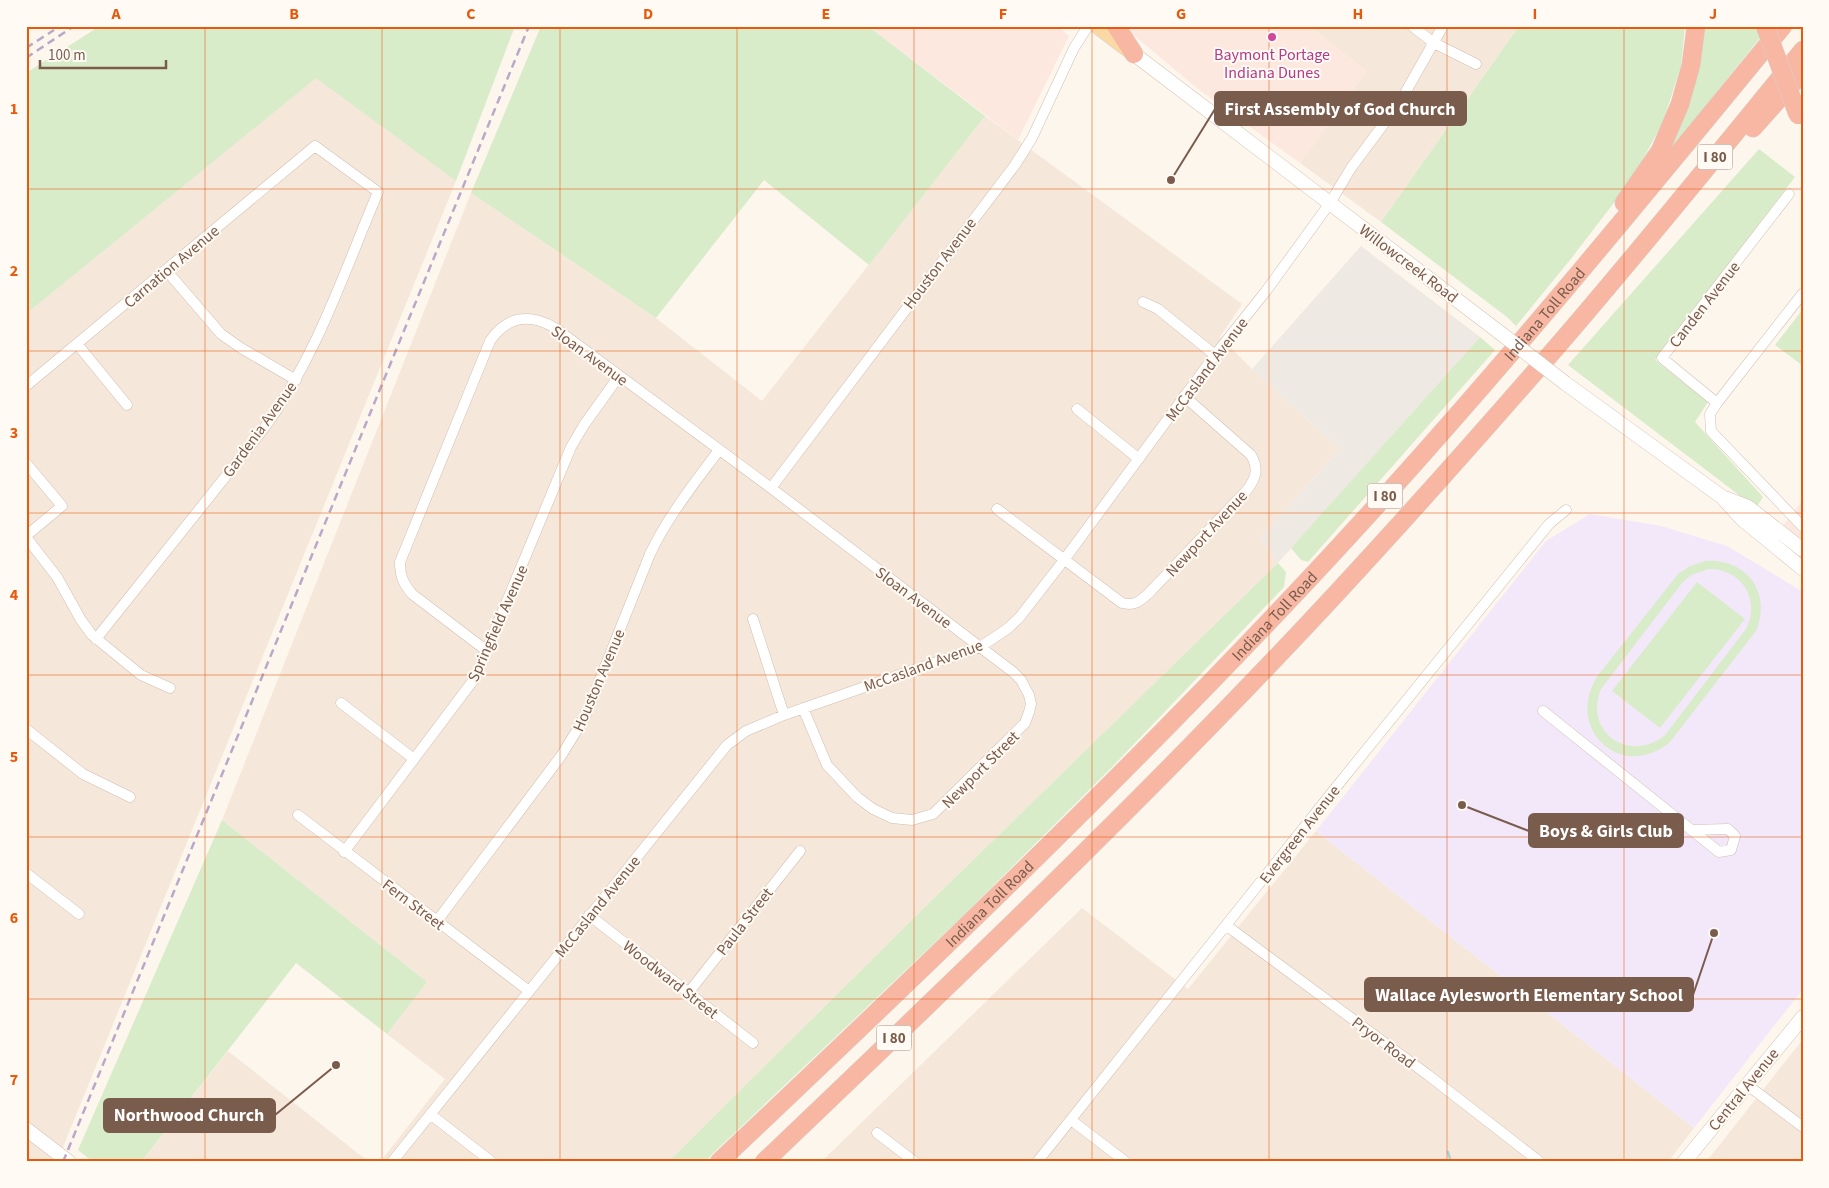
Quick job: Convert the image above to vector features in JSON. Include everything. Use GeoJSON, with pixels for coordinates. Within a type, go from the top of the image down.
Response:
{"type":"FeatureCollection","features":[{"type":"Feature","properties":{"kind":"highway"},"geometry":{"type":"LineString","coordinates":[[1116,26],[1134,54]]}},
{"type":"Feature","properties":{"kind":"highway"},"geometry":{"type":"LineString","coordinates":[[1573,282],[1593,244],[1660,151],[1680,104],[1690,65],[1696,26]]}},
{"type":"Feature","properties":{"kind":"highway"},"geometry":{"type":"LineString","coordinates":[[1765,26],[1801,115]]}},
{"type":"Feature","properties":{"kind":"highway"},"geometry":{"type":"LineString","coordinates":[[1774,26],[1801,115]]}},
{"type":"Feature","properties":{"kind":"highway","name":"Indiana Toll Road"},"geometry":{"type":"LineString","coordinates":[[719,1162],[877,1012],[1126,770],[1310,578],[1485,384],[1573,282],[1782,26]]}},
{"type":"Feature","properties":{"kind":"highway","name":"Indiana Toll Road"},"geometry":{"type":"LineString","coordinates":[[764,1162],[1023,914],[1174,763],[1332,598],[1432,489],[1556,348],[1803,50]]}},
{"type":"Feature","properties":{"kind":"highway"},"geometry":{"type":"LineString","coordinates":[[1627,264],[1686,205],[1803,72]]}},
{"type":"Feature","properties":{"kind":"main road","name":"Willowcreek Road"},"geometry":{"type":"LineString","coordinates":[[1097,26],[1565,383],[1722,497],[1742,519],[1803,569]]}},
{"type":"Feature","properties":{"kind":"main road","name":"Willowcreek Road"},"geometry":{"type":"LineString","coordinates":[[1722,497],[1748,507],[1802,549]]}},
{"type":"Feature","properties":{"kind":"main road","name":"Central Avenue"},"geometry":{"type":"LineString","coordinates":[[1684,1162],[1746,1084],[1803,1017]]}},
{"type":"Feature","properties":{"kind":"main road"},"geometry":{"type":"LineString","coordinates":[[26,1129],[69,1162]]}},
{"type":"Feature","properties":{"kind":"street","name":"Houston Avenue"},"geometry":{"type":"LineString","coordinates":[[771,488],[1015,165],[1032,138],[1074,48],[1088,26]]}},
{"type":"Feature","properties":{"kind":"street"},"geometry":{"type":"LineString","coordinates":[[1412,26],[1434,43],[1476,64]]}},
{"type":"Feature","properties":{"kind":"street","name":"McCasland Avenue"},"geometry":{"type":"LineString","coordinates":[[392,1162],[727,745],[746,731],[802,708],[980,647],[1019,618],[1064,560],[1184,396],[1266,291],[1330,203],[1351,168],[1400,102],[1444,26]]}},
{"type":"Feature","properties":{"kind":"street","name":"Carnation Avenue"},"geometry":{"type":"LineString","coordinates":[[26,386],[315,146],[378,192]]}},
{"type":"Feature","properties":{"kind":"street","name":"Gardenia Avenue"},"geometry":{"type":"LineString","coordinates":[[96,639],[265,426],[296,380],[314,346],[378,192]]}},
{"type":"Feature","properties":{"kind":"street","name":"Canden Avenue"},"geometry":{"type":"LineString","coordinates":[[1717,403],[1662,358],[1789,194]]}},
{"type":"Feature","properties":{"kind":"street"},"geometry":{"type":"LineString","coordinates":[[166,270],[220,334],[296,380]]}},
{"type":"Feature","properties":{"kind":"street"},"geometry":{"type":"LineString","coordinates":[[1803,294],[1710,414],[1711,430],[1803,527]]}},
{"type":"Feature","properties":{"kind":"street"},"geometry":{"type":"LineString","coordinates":[[1143,302],[1158,309],[1215,355]]}},
{"type":"Feature","properties":{"kind":"street","name":"Sloan Avenue"},"geometry":{"type":"LineString","coordinates":[[487,651],[412,594],[404,584],[400,574],[400,562],[490,341],[496,332],[505,325],[516,320],[529,318],[544,321],[771,488],[980,647]]}},
{"type":"Feature","properties":{"kind":"street"},"geometry":{"type":"LineString","coordinates":[[77,344],[127,405]]}},
{"type":"Feature","properties":{"kind":"street","name":"Springfield Avenue"},"geometry":{"type":"LineString","coordinates":[[344,852],[475,678],[571,447],[584,425],[619,376]]}},
{"type":"Feature","properties":{"kind":"street","name":"Newport Avenue"},"geometry":{"type":"LineString","coordinates":[[997,509],[1122,602],[1130,605],[1138,603],[1253,483],[1256,475],[1256,467],[1251,455],[1184,396]]}},
{"type":"Feature","properties":{"kind":"street"},"geometry":{"type":"LineString","coordinates":[[1077,409],[1139,459]]}},
{"type":"Feature","properties":{"kind":"street","name":"Houston Avenue"},"geometry":{"type":"LineString","coordinates":[[437,921],[576,734],[585,717],[660,533],[719,450]]}},
{"type":"Feature","properties":{"kind":"street"},"geometry":{"type":"LineString","coordinates":[[26,463],[62,506],[26,537],[52,569],[81,620],[96,639],[141,675],[170,688]]}},
{"type":"Feature","properties":{"kind":"street","name":"Evergreen Avenue"},"geometry":{"type":"LineString","coordinates":[[1037,1162],[1549,524],[1566,510]]}},
{"type":"Feature","properties":{"kind":"street"},"geometry":{"type":"LineString","coordinates":[[753,619],[784,715]]}},
{"type":"Feature","properties":{"kind":"street","name":"Newport Street"},"geometry":{"type":"LineString","coordinates":[[802,708],[827,766],[857,797],[873,809],[892,818],[912,820],[933,814],[1016,733],[1028,717],[1030,704],[1026,688],[1021,680],[980,647]]}},
{"type":"Feature","properties":{"kind":"street"},"geometry":{"type":"LineString","coordinates":[[341,703],[414,759]]}},
{"type":"Feature","properties":{"kind":"street"},"geometry":{"type":"LineString","coordinates":[[1543,711],[1691,830]]}},
{"type":"Feature","properties":{"kind":"street"},"geometry":{"type":"LineString","coordinates":[[26,729],[83,774],[130,797]]}},
{"type":"Feature","properties":{"kind":"street","name":"Fern Street"},"geometry":{"type":"LineString","coordinates":[[298,816],[530,991]]}},
{"type":"Feature","properties":{"kind":"street","name":"Paula Street"},"geometry":{"type":"LineString","coordinates":[[688,992],[800,851]]}},
{"type":"Feature","properties":{"kind":"street"},"geometry":{"type":"LineString","coordinates":[[26,873],[79,914]]}},
{"type":"Feature","properties":{"kind":"street","name":"Woodward Street"},"geometry":{"type":"LineString","coordinates":[[589,915],[753,1043]]}},
{"type":"Feature","properties":{"kind":"street","name":"Pryor Road"},"geometry":{"type":"LineString","coordinates":[[1227,926],[1428,1075],[1540,1162]]}},
{"type":"Feature","properties":{"kind":"street"},"geometry":{"type":"LineString","coordinates":[[1746,1084],[1803,1128]]}},
{"type":"Feature","properties":{"kind":"street"},"geometry":{"type":"LineString","coordinates":[[430,1114],[492,1162]]}},
{"type":"Feature","properties":{"kind":"street"},"geometry":{"type":"LineString","coordinates":[[1071,1120],[1126,1162]]}},
{"type":"Feature","properties":{"kind":"street"},"geometry":{"type":"LineString","coordinates":[[877,1133],[915,1162]]}},
{"type":"Feature","properties":{"kind":"shaded area"},"geometry":{"type":"Polygon","coordinates":[[[868,26],[1057,26],[1069,36],[1018,140],[868,26]]]}},
{"type":"Feature","properties":{"kind":"shaded area"},"geometry":{"type":"Polygon","coordinates":[[[1125,26],[1309,26],[1366,71],[1300,163],[1198,89],[1125,26]]]}},
{"type":"Feature","properties":{"kind":"shaded area"},"geometry":{"type":"Polygon","coordinates":[[[1309,26],[1519,26],[1381,222],[1300,163],[1366,71],[1309,26]]]}},
{"type":"Feature","properties":{"kind":"shaded area"},"geometry":{"type":"Polygon","coordinates":[[[316,77],[456,181],[57,1162],[26,1162],[26,314],[316,77]]]}},
{"type":"Feature","properties":{"kind":"shaded area"},"geometry":{"type":"Polygon","coordinates":[[[985,116],[1242,304],[1220,337],[1252,369],[1340,449],[1260,538],[1278,563],[934,898],[668,1162],[380,1162],[445,1079],[387,1034],[427,982],[222,820],[471,193],[656,318],[762,401],[985,116]]]}},
{"type":"Feature","properties":{"kind":"shaded area"},"geometry":{"type":"Polygon","coordinates":[[[1361,246],[1480,337],[1278,563],[1260,538],[1340,449],[1252,369],[1361,246]]]}},
{"type":"Feature","properties":{"kind":"shaded area"},"geometry":{"type":"Polygon","coordinates":[[[1803,500],[1803,544],[1781,528],[1803,500]]]}},
{"type":"Feature","properties":{"kind":"shaded area"},"geometry":{"type":"Polygon","coordinates":[[[1590,514],[1661,526],[1727,546],[1803,592],[1803,989],[1694,1128],[1316,831],[1546,541],[1590,514]]]}},
{"type":"Feature","properties":{"kind":"shaded area"},"geometry":{"type":"Polygon","coordinates":[[[1316,831],[1694,1128],[1668,1162],[821,1162],[1082,908],[1188,989],[1316,831]]]}},
{"type":"Feature","properties":{"kind":"shaded area"},"geometry":{"type":"Polygon","coordinates":[[[1803,1039],[1803,1162],[1706,1162],[1803,1039]]]}},
{"type":"Feature","properties":{"kind":"shaded area"},"geometry":{"type":"Polygon","coordinates":[[[228,1051],[369,1162],[141,1162],[228,1051]]]}},
{"type":"Feature","properties":{"kind":"green space"},"geometry":{"type":"Polygon","coordinates":[[[100,26],[515,26],[456,181],[316,78],[26,314],[26,73],[100,26]]]}},
{"type":"Feature","properties":{"kind":"green space"},"geometry":{"type":"Polygon","coordinates":[[[541,26],[868,26],[985,116],[869,265],[764,180],[656,318],[471,193],[541,26]]]}},
{"type":"Feature","properties":{"kind":"green space"},"geometry":{"type":"Polygon","coordinates":[[[1519,26],[1685,26],[1681,66],[1663,122],[1633,178],[1516,326],[1507,317],[1381,222],[1519,26]]]}},
{"type":"Feature","properties":{"kind":"green space"},"geometry":{"type":"Polygon","coordinates":[[[1701,26],[1756,26],[1760,38],[1663,159],[1701,26]]]}},
{"type":"Feature","properties":{"kind":"green space"},"geometry":{"type":"Polygon","coordinates":[[[1759,149],[1795,177],[1655,360],[1708,402],[1695,422],[1763,497],[1756,508],[1568,365],[1759,149]]]}},
{"type":"Feature","properties":{"kind":"green space"},"geometry":{"type":"Polygon","coordinates":[[[1803,309],[1803,366],[1775,345],[1803,309]]]}},
{"type":"Feature","properties":{"kind":"green space"},"geometry":{"type":"Polygon","coordinates":[[[1480,337],[1495,350],[1308,562],[1301,560],[1291,548],[1480,337]]]}},
{"type":"Feature","properties":{"kind":"green space"},"geometry":{"type":"Polygon","coordinates":[[[1705,561],[1720,562],[1733,565],[1744,572],[1758,591],[1761,604],[1756,631],[1670,742],[1651,753],[1633,756],[1616,752],[1602,743],[1592,730],[1588,713],[1589,694],[1599,674],[1678,574],[1690,566],[1705,561]],[[1709,569],[1691,575],[1682,583],[1601,689],[1597,705],[1598,718],[1604,730],[1613,739],[1625,745],[1638,746],[1651,743],[1665,735],[1746,629],[1750,618],[1750,597],[1739,580],[1721,570],[1709,569]]]}},
{"type":"Feature","properties":{"kind":"green space"},"geometry":{"type":"Polygon","coordinates":[[[1278,563],[1286,572],[1284,587],[1113,766],[967,912],[704,1162],[668,1162],[934,898],[1278,563]]]}},
{"type":"Feature","properties":{"kind":"green space"},"geometry":{"type":"Polygon","coordinates":[[[1697,582],[1745,619],[1660,728],[1612,691],[1697,582]]]}},
{"type":"Feature","properties":{"kind":"green space"},"geometry":{"type":"Polygon","coordinates":[[[222,820],[427,982],[387,1034],[296,963],[141,1162],[93,1162],[78,1150],[222,820]]]}},
{"type":"Feature","properties":{"kind":"waterway"},"geometry":{"type":"LineString","coordinates":[[1448,1152],[1451,1162]]}},
{"type":"Feature","properties":{"kind":"railway"},"geometry":{"type":"LineString","coordinates":[[26,58],[74,26]]}},
{"type":"Feature","properties":{"kind":"railway"},"geometry":{"type":"LineString","coordinates":[[63,1162],[529,26]]}},
{"type":"Feature","properties":{"kind":"railway"},"geometry":{"type":"LineString","coordinates":[[26,48],[54,30]]}},
{"type":"Feature","properties":{"kind":"place","name":"Baymont Portage Indiana Dunes"},"geometry":{"type":"Point","coordinates":[1272,37]}},
{"type":"Feature","properties":{"kind":"place","name":"First Assembly of God Church"},"geometry":{"type":"Point","coordinates":[1171,180]}},
{"type":"Feature","properties":{"kind":"place","name":"Boys & Girls Club"},"geometry":{"type":"Point","coordinates":[1462,805]}},
{"type":"Feature","properties":{"kind":"place","name":"Wallace Aylesworth Elementary School"},"geometry":{"type":"Point","coordinates":[1714,933]}},
{"type":"Feature","properties":{"kind":"place","name":"Northwood Church"},"geometry":{"type":"Point","coordinates":[336,1065]}}]}
